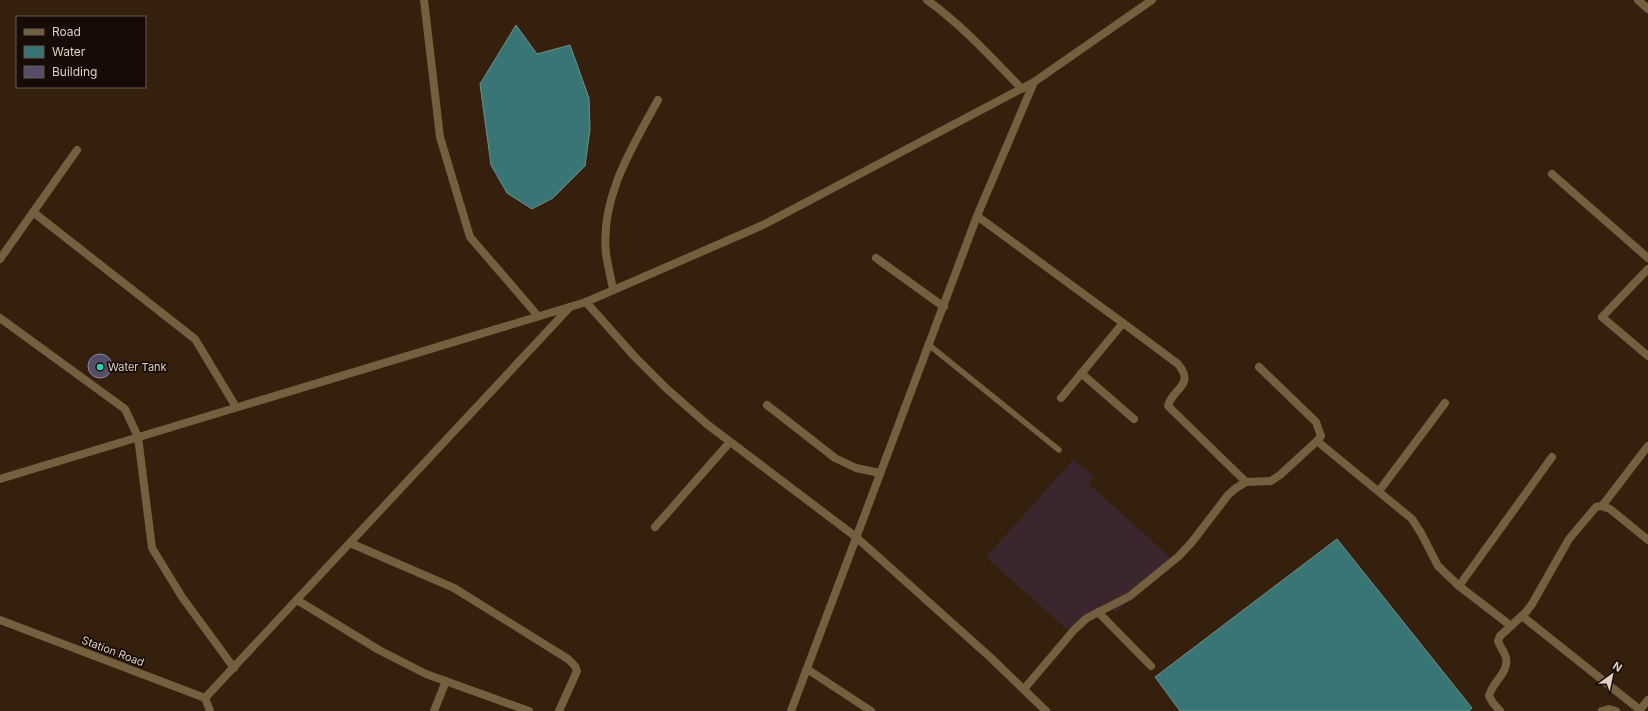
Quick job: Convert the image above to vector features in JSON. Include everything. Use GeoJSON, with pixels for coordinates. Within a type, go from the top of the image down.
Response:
{"type":"FeatureCollection","features":[{"type":"Feature","properties":{"kind":"street"},"geometry":{"type":"LineString","coordinates":[[424,0],[440,137],[470,237],[538,316]]}},
{"type":"Feature","properties":{"kind":"street"},"geometry":{"type":"LineString","coordinates":[[926,0],[974,39],[1022,89]]}},
{"type":"Feature","properties":{"kind":"street"},"geometry":{"type":"LineString","coordinates":[[0,480],[236,407],[586,302],[763,225],[1022,89],[1152,0]]}},
{"type":"Feature","properties":{"kind":"street"},"geometry":{"type":"LineString","coordinates":[[1638,0],[1648,9]]}},
{"type":"Feature","properties":{"kind":"street"},"geometry":{"type":"LineString","coordinates":[[791,711],[977,216],[1034,82]]}},
{"type":"Feature","properties":{"kind":"street"},"geometry":{"type":"LineString","coordinates":[[613,290],[606,253],[609,209],[624,165],[658,100]]}},
{"type":"Feature","properties":{"kind":"street"},"geometry":{"type":"LineString","coordinates":[[0,259],[77,150]]}},
{"type":"Feature","properties":{"kind":"street"},"geometry":{"type":"LineString","coordinates":[[1552,174],[1648,258]]}},
{"type":"Feature","properties":{"kind":"street"},"geometry":{"type":"LineString","coordinates":[[33,212],[195,339],[236,407]]}},
{"type":"Feature","properties":{"kind":"street"},"geometry":{"type":"LineString","coordinates":[[977,216],[1178,364],[1183,371],[1185,379],[1183,385],[1169,401],[1168,406],[1246,482]]}},
{"type":"Feature","properties":{"kind":"street"},"geometry":{"type":"LineString","coordinates":[[876,258],[944,307]]}},
{"type":"Feature","properties":{"kind":"street"},"geometry":{"type":"LineString","coordinates":[[1648,269],[1602,317],[1648,356]]}},
{"type":"Feature","properties":{"kind":"street"},"geometry":{"type":"LineString","coordinates":[[586,302],[634,356],[708,425],[856,537],[1024,688],[1046,711]]}},
{"type":"Feature","properties":{"kind":"street"},"geometry":{"type":"LineString","coordinates":[[210,711],[205,698],[570,307]]}},
{"type":"Feature","properties":{"kind":"street"},"geometry":{"type":"LineString","coordinates":[[0,318],[125,409],[138,437],[152,548],[182,597],[234,668]]}},
{"type":"Feature","properties":{"kind":"street"},"geometry":{"type":"LineString","coordinates":[[1060,398],[1123,323]]}},
{"type":"Feature","properties":{"kind":"street"},"geometry":{"type":"LineString","coordinates":[[1024,688],[1074,630],[1088,618],[1098,612],[1114,606],[1130,596],[1179,556],[1192,542],[1228,495],[1236,488],[1246,482],[1271,481],[1280,475],[1321,436],[1316,422],[1259,367]]}},
{"type":"Feature","properties":{"kind":"street"},"geometry":{"type":"LineString","coordinates":[[1081,373],[1134,419]]}},
{"type":"Feature","properties":{"kind":"street"},"geometry":{"type":"LineString","coordinates":[[1379,491],[1445,403]]}},
{"type":"Feature","properties":{"kind":"street"},"geometry":{"type":"LineString","coordinates":[[768,405],[835,458],[851,466],[880,473]]}},
{"type":"Feature","properties":{"kind":"street"},"geometry":{"type":"LineString","coordinates":[[1317,441],[1412,519],[1438,566],[1459,586],[1511,626]]}},
{"type":"Feature","properties":{"kind":"street"},"geometry":{"type":"LineString","coordinates":[[655,527],[730,442]]}},
{"type":"Feature","properties":{"kind":"street"},"geometry":{"type":"LineString","coordinates":[[1602,506],[1648,446]]}},
{"type":"Feature","properties":{"kind":"street"},"geometry":{"type":"LineString","coordinates":[[1459,586],[1552,457]]}},
{"type":"Feature","properties":{"kind":"street"},"geometry":{"type":"LineString","coordinates":[[1500,711],[1492,703],[1489,696],[1494,684],[1503,673],[1507,665],[1506,657],[1498,641],[1500,636],[1522,616],[1532,604],[1569,539],[1596,507],[1602,506],[1610,509],[1648,540]]}},
{"type":"Feature","properties":{"kind":"street"},"geometry":{"type":"LineString","coordinates":[[350,543],[454,588],[568,659],[575,666],[577,671],[559,711]]}},
{"type":"Feature","properties":{"kind":"street"},"geometry":{"type":"LineString","coordinates":[[297,600],[379,650],[426,674],[529,711]]}},
{"type":"Feature","properties":{"kind":"street"},"geometry":{"type":"LineString","coordinates":[[1098,612],[1151,666]]}},
{"type":"Feature","properties":{"kind":"street"},"geometry":{"type":"LineString","coordinates":[[1522,616],[1639,710],[1648,700]]}},
{"type":"Feature","properties":{"kind":"street","name":"Station Road"},"geometry":{"type":"LineString","coordinates":[[0,620],[205,698]]}},
{"type":"Feature","properties":{"kind":"street"},"geometry":{"type":"LineString","coordinates":[[807,669],[871,711]]}},
{"type":"Feature","properties":{"kind":"street"},"geometry":{"type":"LineString","coordinates":[[434,711],[446,681]]}},
{"type":"Feature","properties":{"kind":"street"},"geometry":{"type":"LineString","coordinates":[[1602,711],[1609,709],[1616,711]]}},
{"type":"Feature","properties":{"kind":"lane"},"geometry":{"type":"LineString","coordinates":[[929,345],[1059,450]]}},
{"type":"Feature","properties":{"kind":"shaded area"},"geometry":{"type":"Polygon","coordinates":[[[1073,460],[1093,476],[1089,484],[1174,561],[1116,612],[1105,604],[1070,632],[986,557],[1073,460]]]}},
{"type":"Feature","properties":{"kind":"water"},"geometry":{"type":"Polygon","coordinates":[[[516,25],[537,54],[570,45],[589,98],[590,129],[585,166],[553,198],[532,209],[507,193],[491,165],[480,84],[516,25]]]}},
{"type":"Feature","properties":{"kind":"water"},"geometry":{"type":"Polygon","coordinates":[[[1337,539],[1472,708],[1469,711],[1180,711],[1155,677],[1337,539]]]}},
{"type":"Feature","properties":{"kind":"building","name":"Water Tank"},"geometry":{"type":"Polygon","coordinates":[[[100,354],[105,355],[111,361],[111,371],[105,377],[100,378],[95,377],[89,371],[88,366],[89,361],[95,355],[100,354]]]}},
{"type":"Feature","properties":{"kind":"place","name":"Water Tank"},"geometry":{"type":"Point","coordinates":[100,367]}}]}
